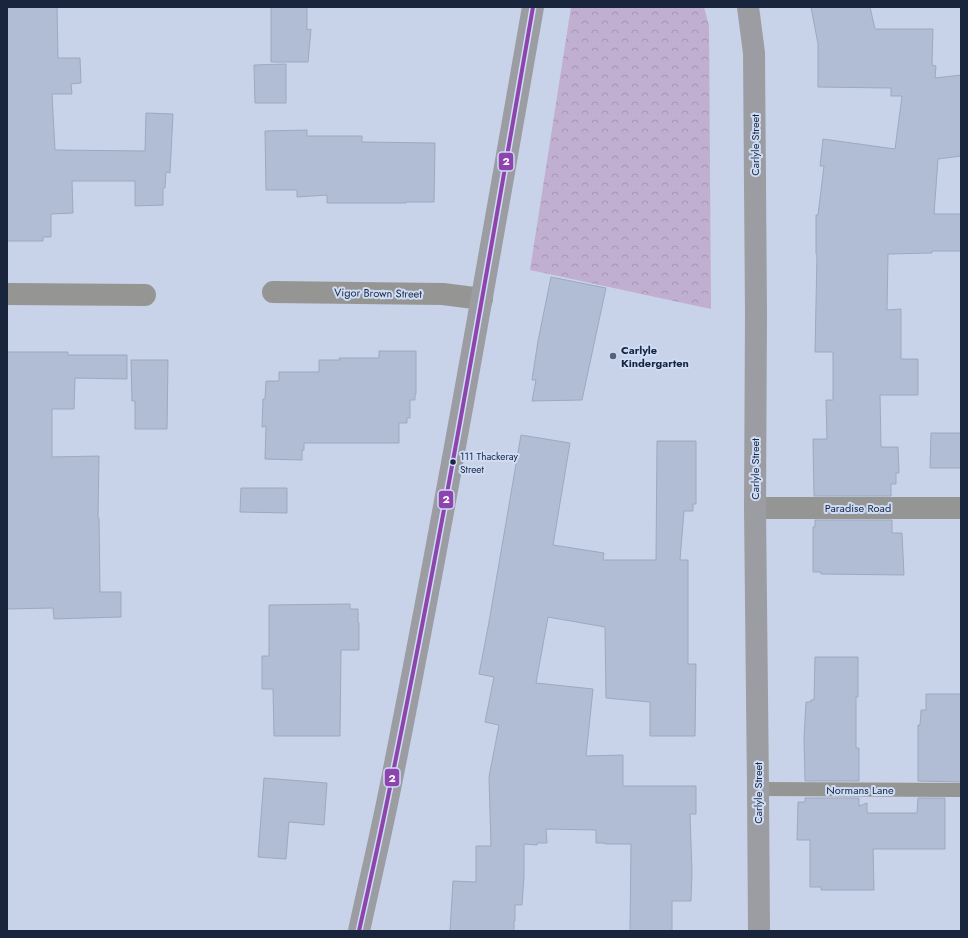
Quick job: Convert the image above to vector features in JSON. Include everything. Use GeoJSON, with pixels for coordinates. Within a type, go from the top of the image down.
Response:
{"type":"FeatureCollection","features":[{"type":"Feature","properties":{"kind":"main road"},"geometry":{"type":"LineString","coordinates":[[359,931],[393,773],[434,557],[482,299],[533,7]]}},
{"type":"Feature","properties":{"kind":"main road","name":"Carlyle Street"},"geometry":{"type":"LineString","coordinates":[[748,7],[754,53],[755,83],[755,508],[759,931]]}},
{"type":"Feature","properties":{"kind":"street","name":"Vigor Brown Street"},"geometry":{"type":"LineString","coordinates":[[273,292],[443,294],[482,299]]}},
{"type":"Feature","properties":{"kind":"street"},"geometry":{"type":"LineString","coordinates":[[7,294],[146,295]]}},
{"type":"Feature","properties":{"kind":"street","name":"Paradise Road"},"geometry":{"type":"LineString","coordinates":[[755,508],[961,508]]}},
{"type":"Feature","properties":{"kind":"lane","name":"Normans Lane"},"geometry":{"type":"LineString","coordinates":[[758,789],[961,790]]}},
{"type":"Feature","properties":{"kind":"green space"},"geometry":{"type":"Polygon","coordinates":[[[571,7],[704,7],[709,26],[711,309],[530,270],[571,7]]]}},
{"type":"Feature","properties":{"kind":"building"},"geometry":{"type":"Polygon","coordinates":[[[7,7],[57,7],[58,58],[80,58],[81,83],[71,84],[72,94],[52,94],[55,150],[145,151],[146,113],[173,114],[170,173],[166,172],[165,188],[163,188],[163,205],[135,206],[135,181],[72,181],[73,213],[51,214],[51,237],[43,237],[43,241],[7,241],[7,7]]]}},
{"type":"Feature","properties":{"kind":"building"},"geometry":{"type":"Polygon","coordinates":[[[271,7],[307,7],[307,30],[311,29],[308,62],[271,62],[271,7]]]}},
{"type":"Feature","properties":{"kind":"building"},"geometry":{"type":"Polygon","coordinates":[[[811,7],[870,7],[875,29],[933,29],[932,65],[936,66],[935,78],[961,75],[961,156],[938,159],[934,214],[961,214],[961,251],[888,254],[887,310],[901,309],[901,359],[918,359],[918,395],[880,395],[881,447],[898,447],[899,473],[896,473],[896,484],[891,484],[891,496],[814,496],[813,439],[827,439],[826,400],[833,400],[833,352],[815,352],[817,254],[816,215],[818,215],[824,166],[820,166],[823,139],[895,149],[902,96],[891,96],[891,88],[818,87],[818,44],[811,7]]]}},
{"type":"Feature","properties":{"kind":"building"},"geometry":{"type":"Polygon","coordinates":[[[286,64],[286,103],[255,103],[254,65],[286,64]]]}},
{"type":"Feature","properties":{"kind":"building"},"geometry":{"type":"Polygon","coordinates":[[[307,130],[307,136],[362,136],[362,142],[435,143],[434,202],[327,203],[327,195],[297,197],[297,190],[266,190],[265,131],[307,130]]]}},
{"type":"Feature","properties":{"kind":"building"},"geometry":{"type":"Polygon","coordinates":[[[551,277],[606,288],[582,400],[532,401],[536,380],[532,380],[551,277]]]}},
{"type":"Feature","properties":{"kind":"building"},"geometry":{"type":"Polygon","coordinates":[[[379,351],[416,351],[415,400],[410,400],[410,418],[407,418],[407,423],[399,423],[399,443],[304,443],[302,460],[265,459],[266,426],[262,427],[263,399],[265,399],[266,381],[279,381],[279,372],[319,372],[319,360],[340,360],[339,358],[379,358],[379,351]]]}},
{"type":"Feature","properties":{"kind":"building"},"geometry":{"type":"Polygon","coordinates":[[[7,352],[68,352],[68,355],[127,355],[127,379],[75,378],[74,409],[52,409],[52,457],[99,456],[98,518],[100,592],[121,592],[121,617],[54,619],[53,608],[7,609],[7,352]]]}},
{"type":"Feature","properties":{"kind":"building"},"geometry":{"type":"Polygon","coordinates":[[[131,360],[168,360],[167,429],[135,429],[135,401],[132,401],[131,360]]]}},
{"type":"Feature","properties":{"kind":"building"},"geometry":{"type":"Polygon","coordinates":[[[931,433],[961,433],[961,468],[930,468],[931,433]]]}},
{"type":"Feature","properties":{"kind":"building"},"geometry":{"type":"Polygon","coordinates":[[[521,435],[570,443],[553,545],[604,553],[603,560],[656,560],[657,441],[696,441],[696,504],[693,504],[693,511],[684,511],[680,560],[688,560],[688,664],[696,664],[695,736],[650,736],[650,702],[606,698],[605,627],[548,617],[536,683],[593,689],[586,756],[623,755],[623,786],[696,786],[696,814],[690,814],[692,872],[691,901],[672,901],[672,931],[630,931],[631,844],[596,843],[596,830],[546,829],[547,843],[537,843],[537,845],[524,844],[522,905],[515,905],[514,931],[450,931],[453,881],[476,882],[476,846],[491,846],[489,777],[499,725],[485,722],[494,677],[479,674],[521,435]]]}},
{"type":"Feature","properties":{"kind":"building"},"geometry":{"type":"Polygon","coordinates":[[[241,488],[287,488],[287,513],[240,512],[241,488]]]}},
{"type":"Feature","properties":{"kind":"building"},"geometry":{"type":"Polygon","coordinates":[[[815,520],[892,520],[892,533],[902,533],[904,575],[821,574],[821,572],[813,572],[813,527],[815,527],[815,520]]]}},
{"type":"Feature","properties":{"kind":"building"},"geometry":{"type":"Polygon","coordinates":[[[350,604],[350,609],[358,609],[359,650],[341,650],[340,736],[274,736],[273,689],[262,689],[262,656],[269,656],[269,605],[350,604]]]}},
{"type":"Feature","properties":{"kind":"building"},"geometry":{"type":"Polygon","coordinates":[[[815,657],[858,657],[856,748],[859,748],[859,781],[805,781],[804,738],[806,702],[814,700],[815,657]]]}},
{"type":"Feature","properties":{"kind":"building"},"geometry":{"type":"Polygon","coordinates":[[[926,694],[961,694],[961,782],[918,781],[918,725],[920,725],[921,710],[926,710],[926,694]]]}},
{"type":"Feature","properties":{"kind":"building"},"geometry":{"type":"Polygon","coordinates":[[[264,778],[327,783],[324,825],[289,822],[286,859],[258,857],[264,778]]]}},
{"type":"Feature","properties":{"kind":"building"},"geometry":{"type":"Polygon","coordinates":[[[805,798],[859,798],[859,806],[867,803],[867,813],[917,813],[918,798],[945,798],[945,849],[873,849],[874,890],[821,890],[821,887],[810,887],[810,840],[797,840],[798,802],[805,802],[805,798]]]}},
{"type":"Feature","properties":{"kind":"transit line","name":"2"},"geometry":{"type":"LineString","coordinates":[[359,931],[385,814],[427,600],[464,403],[533,7]]}},
{"type":"Feature","properties":{"kind":"place","name":"Carlyle Kindergarten"},"geometry":{"type":"Point","coordinates":[613,356]}},
{"type":"Feature","properties":{"kind":"place","name":"111 Thackeray Street"},"geometry":{"type":"Point","coordinates":[453,462]}}]}
